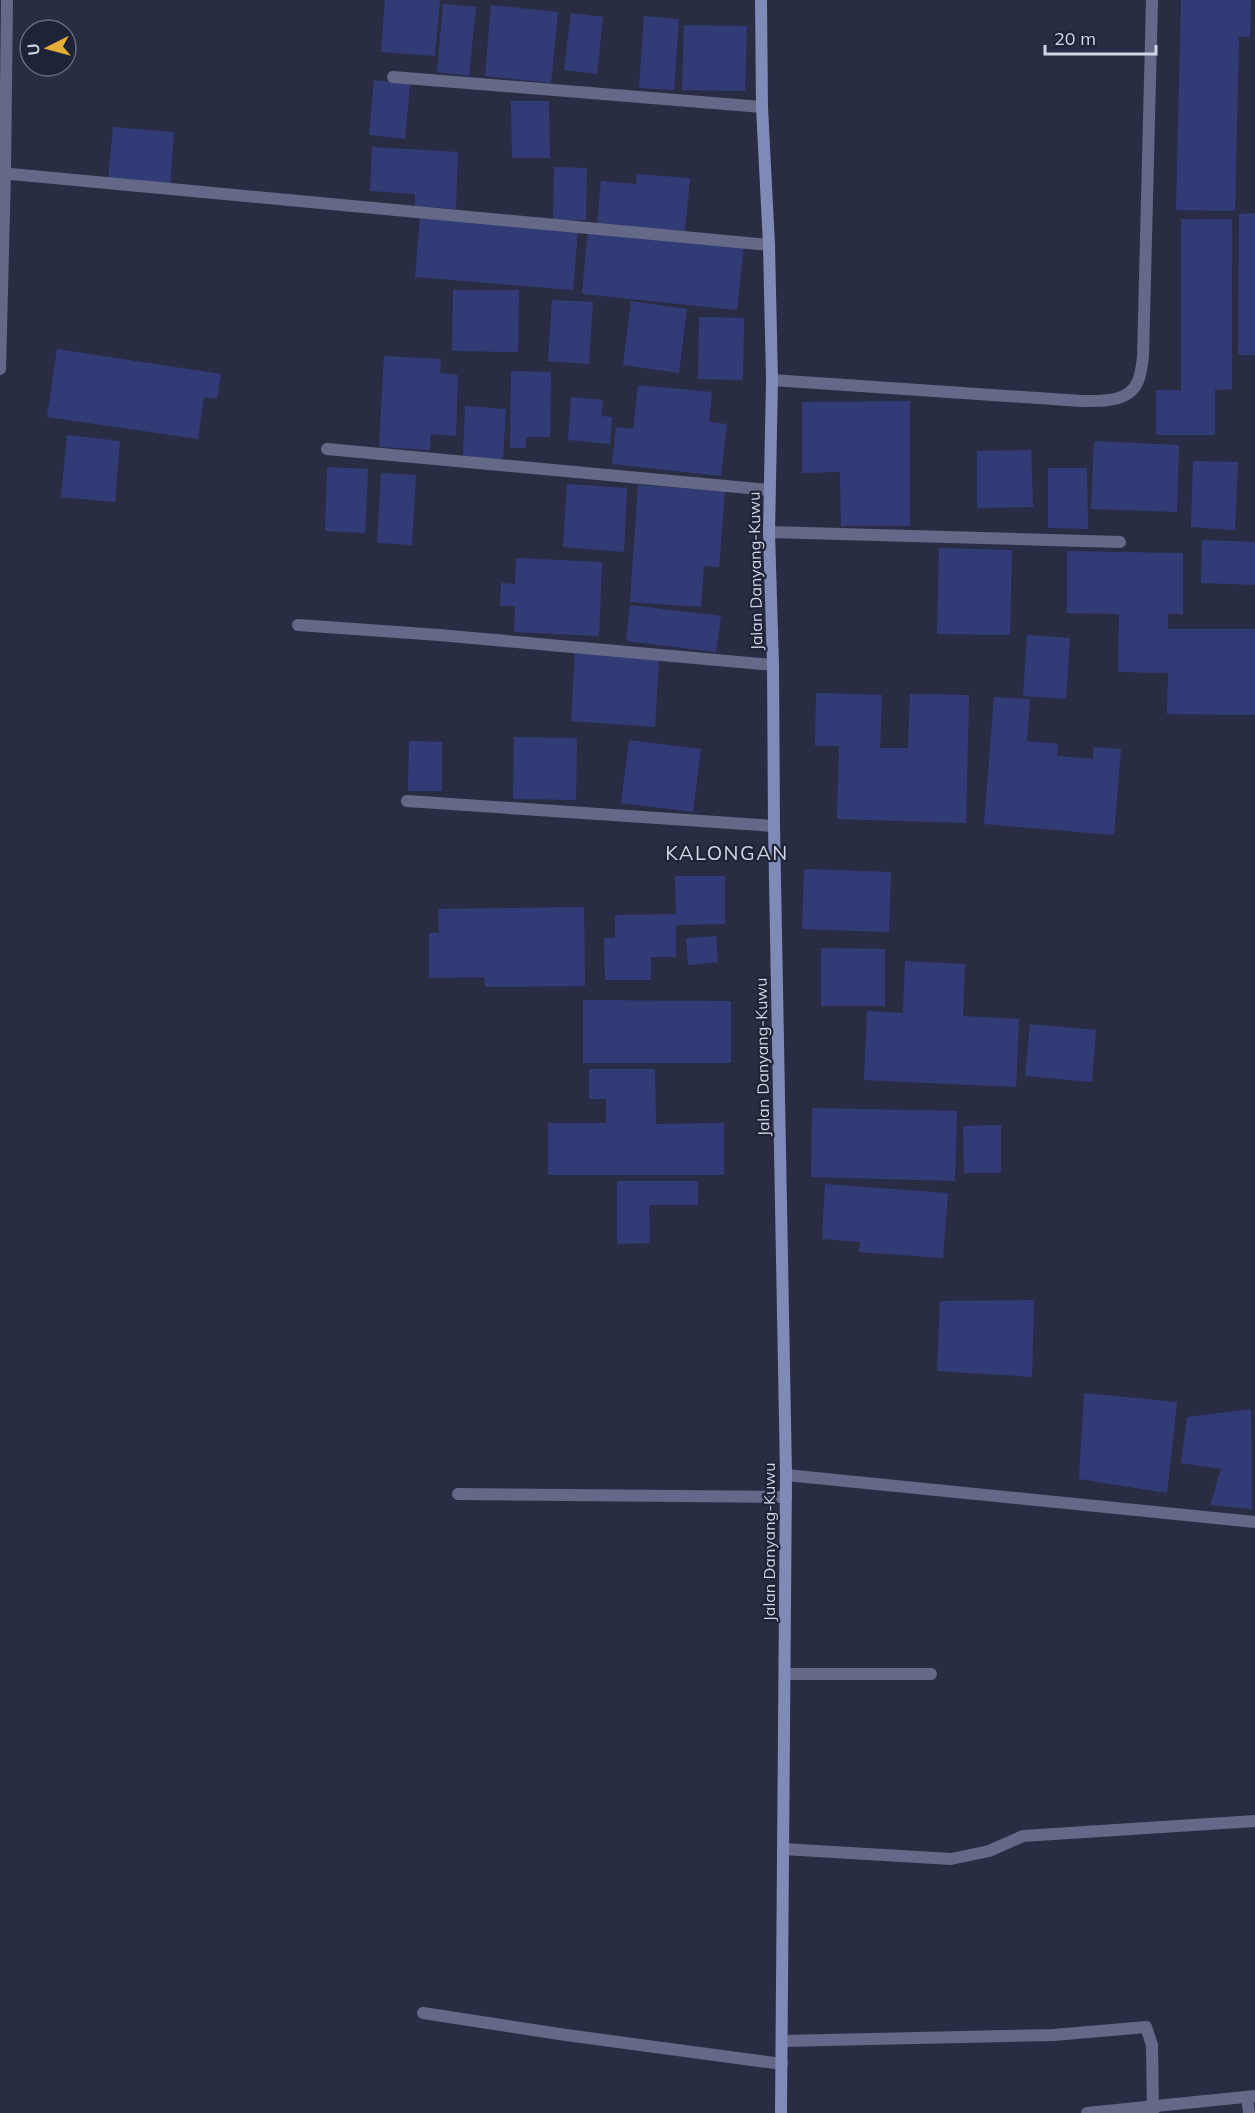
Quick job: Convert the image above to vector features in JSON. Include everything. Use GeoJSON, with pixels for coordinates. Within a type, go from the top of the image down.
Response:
{"type":"FeatureCollection","features":[{"type":"Feature","properties":{"kind":"main road","name":"Jalan Danyang-Kuwu"},"geometry":{"type":"LineString","coordinates":[[761,0],[762,107],[769,245],[772,380],[769,532],[786,1475],[782,2113]]}},
{"type":"Feature","properties":{"kind":"street"},"geometry":{"type":"LineString","coordinates":[[0,369],[7,0]]}},
{"type":"Feature","properties":{"kind":"street"},"geometry":{"type":"LineString","coordinates":[[772,380],[1082,401],[1108,401],[1128,395],[1138,382],[1143,357],[1152,0]]}},
{"type":"Feature","properties":{"kind":"street"},"geometry":{"type":"LineString","coordinates":[[393,77],[762,107]]}},
{"type":"Feature","properties":{"kind":"street"},"geometry":{"type":"LineString","coordinates":[[3,173],[769,245]]}},
{"type":"Feature","properties":{"kind":"street"},"geometry":{"type":"LineString","coordinates":[[327,449],[769,490]]}},
{"type":"Feature","properties":{"kind":"street"},"geometry":{"type":"LineString","coordinates":[[769,532],[1120,542]]}},
{"type":"Feature","properties":{"kind":"street"},"geometry":{"type":"LineString","coordinates":[[298,625],[439,635],[773,665]]}},
{"type":"Feature","properties":{"kind":"street"},"geometry":{"type":"LineString","coordinates":[[407,801],[774,826]]}},
{"type":"Feature","properties":{"kind":"street"},"geometry":{"type":"LineString","coordinates":[[786,1475],[1255,1522]]}},
{"type":"Feature","properties":{"kind":"street"},"geometry":{"type":"LineString","coordinates":[[458,1494],[786,1497]]}},
{"type":"Feature","properties":{"kind":"street"},"geometry":{"type":"LineString","coordinates":[[784,1674],[931,1674]]}},
{"type":"Feature","properties":{"kind":"street"},"geometry":{"type":"LineString","coordinates":[[783,1850],[951,1859],[989,1851],[1023,1836],[1255,1821]]}},
{"type":"Feature","properties":{"kind":"street"},"geometry":{"type":"LineString","coordinates":[[423,2013],[782,2064]]}},
{"type":"Feature","properties":{"kind":"street"},"geometry":{"type":"LineString","coordinates":[[782,2042],[1054,2035],[1146,2026],[1152,2045],[1154,2110]]}},
{"type":"Feature","properties":{"kind":"street"},"geometry":{"type":"LineString","coordinates":[[1087,2113],[1154,2110],[1251,2096],[1249,2113]]}},
{"type":"Feature","properties":{"kind":"building"},"geometry":{"type":"Polygon","coordinates":[[[385,0],[440,0],[435,56],[381,52],[385,0]]]}},
{"type":"Feature","properties":{"kind":"building"},"geometry":{"type":"Polygon","coordinates":[[[1181,0],[1251,0],[1250,37],[1239,37],[1235,211],[1176,210],[1181,0]]]}},
{"type":"Feature","properties":{"kind":"building"},"geometry":{"type":"Polygon","coordinates":[[[443,4],[476,7],[469,76],[437,72],[443,4]]]}},
{"type":"Feature","properties":{"kind":"building"},"geometry":{"type":"Polygon","coordinates":[[[491,5],[558,12],[551,83],[485,76],[491,5]]]}},
{"type":"Feature","properties":{"kind":"building"},"geometry":{"type":"Polygon","coordinates":[[[571,13],[603,17],[597,74],[564,70],[571,13]]]}},
{"type":"Feature","properties":{"kind":"building"},"geometry":{"type":"Polygon","coordinates":[[[644,16],[679,19],[674,90],[639,88],[644,16]]]}},
{"type":"Feature","properties":{"kind":"building"},"geometry":{"type":"Polygon","coordinates":[[[684,25],[747,26],[745,91],[682,90],[684,25]]]}},
{"type":"Feature","properties":{"kind":"building"},"geometry":{"type":"Polygon","coordinates":[[[374,80],[410,84],[405,139],[369,135],[374,80]]]}},
{"type":"Feature","properties":{"kind":"building"},"geometry":{"type":"Polygon","coordinates":[[[511,101],[549,101],[550,158],[512,158],[511,101]]]}},
{"type":"Feature","properties":{"kind":"building"},"geometry":{"type":"Polygon","coordinates":[[[113,127],[174,132],[170,186],[108,180],[113,127]]]}},
{"type":"Feature","properties":{"kind":"building"},"geometry":{"type":"Polygon","coordinates":[[[372,147],[458,152],[456,209],[415,206],[415,194],[370,191],[372,147]]]}},
{"type":"Feature","properties":{"kind":"building"},"geometry":{"type":"Polygon","coordinates":[[[554,167],[587,168],[586,220],[553,220],[554,167]]]}},
{"type":"Feature","properties":{"kind":"building"},"geometry":{"type":"Polygon","coordinates":[[[637,174],[690,178],[685,231],[597,224],[601,181],[636,184],[637,174]]]}},
{"type":"Feature","properties":{"kind":"building"},"geometry":{"type":"Polygon","coordinates":[[[1255,213],[1255,355],[1238,355],[1239,214],[1255,213]]]}},
{"type":"Feature","properties":{"kind":"building"},"geometry":{"type":"Polygon","coordinates":[[[420,217],[578,230],[573,290],[415,277],[420,217]]]}},
{"type":"Feature","properties":{"kind":"building"},"geometry":{"type":"Polygon","coordinates":[[[1181,219],[1232,219],[1232,389],[1215,390],[1215,435],[1156,435],[1156,390],[1181,390],[1181,219]]]}},
{"type":"Feature","properties":{"kind":"building"},"geometry":{"type":"Polygon","coordinates":[[[588,229],[744,245],[737,310],[582,294],[588,229]]]}},
{"type":"Feature","properties":{"kind":"building"},"geometry":{"type":"Polygon","coordinates":[[[453,290],[519,290],[518,352],[452,351],[453,290]]]}},
{"type":"Feature","properties":{"kind":"building"},"geometry":{"type":"Polygon","coordinates":[[[552,300],[593,302],[589,364],[548,361],[552,300]]]}},
{"type":"Feature","properties":{"kind":"building"},"geometry":{"type":"Polygon","coordinates":[[[631,301],[687,309],[679,373],[623,365],[631,301]]]}},
{"type":"Feature","properties":{"kind":"building"},"geometry":{"type":"Polygon","coordinates":[[[699,317],[744,318],[743,380],[698,379],[699,317]]]}},
{"type":"Feature","properties":{"kind":"building"},"geometry":{"type":"Polygon","coordinates":[[[57,349],[221,374],[217,399],[204,397],[198,439],[47,417],[57,349]]]}},
{"type":"Feature","properties":{"kind":"building"},"geometry":{"type":"Polygon","coordinates":[[[384,356],[441,359],[440,373],[458,375],[456,436],[431,434],[430,450],[379,447],[384,356]]]}},
{"type":"Feature","properties":{"kind":"building"},"geometry":{"type":"Polygon","coordinates":[[[511,371],[551,372],[550,437],[526,437],[526,448],[510,448],[511,371]]]}},
{"type":"Feature","properties":{"kind":"building"},"geometry":{"type":"Polygon","coordinates":[[[638,385],[712,392],[709,422],[727,424],[721,476],[612,464],[616,427],[633,429],[638,385]]]}},
{"type":"Feature","properties":{"kind":"building"},"geometry":{"type":"Polygon","coordinates":[[[571,397],[603,400],[601,416],[612,417],[610,444],[568,440],[571,397]]]}},
{"type":"Feature","properties":{"kind":"building"},"geometry":{"type":"Polygon","coordinates":[[[910,401],[910,526],[841,526],[840,472],[802,473],[802,402],[910,401]]]}},
{"type":"Feature","properties":{"kind":"building"},"geometry":{"type":"Polygon","coordinates":[[[465,406],[506,409],[503,459],[463,456],[465,406]]]}},
{"type":"Feature","properties":{"kind":"building"},"geometry":{"type":"Polygon","coordinates":[[[67,435],[120,441],[115,502],[61,497],[67,435]]]}},
{"type":"Feature","properties":{"kind":"building"},"geometry":{"type":"Polygon","coordinates":[[[1094,441],[1179,445],[1177,512],[1091,509],[1094,441]]]}},
{"type":"Feature","properties":{"kind":"building"},"geometry":{"type":"Polygon","coordinates":[[[1031,450],[1033,507],[977,508],[977,451],[1031,450]]]}},
{"type":"Feature","properties":{"kind":"building"},"geometry":{"type":"Polygon","coordinates":[[[1193,461],[1238,462],[1235,530],[1191,527],[1193,461]]]}},
{"type":"Feature","properties":{"kind":"building"},"geometry":{"type":"Polygon","coordinates":[[[327,467],[368,469],[365,533],[325,531],[327,467]]]}},
{"type":"Feature","properties":{"kind":"building"},"geometry":{"type":"Polygon","coordinates":[[[1048,468],[1087,468],[1088,529],[1048,528],[1048,468]]]}},
{"type":"Feature","properties":{"kind":"building"},"geometry":{"type":"Polygon","coordinates":[[[381,473],[416,475],[412,545],[377,543],[381,473]]]}},
{"type":"Feature","properties":{"kind":"building"},"geometry":{"type":"Polygon","coordinates":[[[567,484],[627,488],[624,552],[563,547],[567,484]]]}},
{"type":"Feature","properties":{"kind":"building"},"geometry":{"type":"Polygon","coordinates":[[[638,485],[725,491],[719,567],[704,566],[701,607],[630,602],[638,485]]]}},
{"type":"Feature","properties":{"kind":"building"},"geometry":{"type":"Polygon","coordinates":[[[1202,540],[1255,542],[1255,585],[1201,583],[1202,540]]]}},
{"type":"Feature","properties":{"kind":"building"},"geometry":{"type":"Polygon","coordinates":[[[939,548],[1012,550],[1010,635],[937,634],[939,548]]]}},
{"type":"Feature","properties":{"kind":"building"},"geometry":{"type":"Polygon","coordinates":[[[1067,551],[1183,553],[1183,614],[1168,614],[1168,629],[1255,629],[1255,715],[1167,714],[1168,673],[1118,672],[1119,614],[1067,613],[1067,551]]]}},
{"type":"Feature","properties":{"kind":"building"},"geometry":{"type":"Polygon","coordinates":[[[516,558],[602,562],[599,636],[514,632],[515,606],[500,606],[501,583],[515,584],[516,558]]]}},
{"type":"Feature","properties":{"kind":"building"},"geometry":{"type":"Polygon","coordinates":[[[630,605],[721,616],[716,652],[626,641],[630,605]]]}},
{"type":"Feature","properties":{"kind":"building"},"geometry":{"type":"Polygon","coordinates":[[[1027,635],[1070,638],[1066,699],[1023,696],[1027,635]]]}},
{"type":"Feature","properties":{"kind":"building"},"geometry":{"type":"Polygon","coordinates":[[[575,653],[659,659],[655,727],[571,721],[575,653]]]}},
{"type":"Feature","properties":{"kind":"building"},"geometry":{"type":"Polygon","coordinates":[[[816,693],[882,695],[880,748],[908,748],[910,694],[969,695],[966,823],[837,819],[839,746],[815,746],[816,693]]]}},
{"type":"Feature","properties":{"kind":"building"},"geometry":{"type":"Polygon","coordinates":[[[994,697],[1030,699],[1027,741],[1058,744],[1057,756],[1093,759],[1093,747],[1121,749],[1114,835],[984,824],[994,697]]]}},
{"type":"Feature","properties":{"kind":"building"},"geometry":{"type":"Polygon","coordinates":[[[514,737],[577,738],[576,800],[513,799],[514,737]]]}},
{"type":"Feature","properties":{"kind":"building"},"geometry":{"type":"Polygon","coordinates":[[[629,740],[701,749],[693,812],[621,803],[629,740]]]}},
{"type":"Feature","properties":{"kind":"building"},"geometry":{"type":"Polygon","coordinates":[[[409,741],[442,742],[442,791],[408,791],[409,741]]]}},
{"type":"Feature","properties":{"kind":"building"},"geometry":{"type":"Polygon","coordinates":[[[804,869],[891,872],[889,932],[802,929],[804,869]]]}},
{"type":"Feature","properties":{"kind":"building"},"geometry":{"type":"Polygon","coordinates":[[[675,876],[725,876],[725,924],[676,925],[676,957],[651,957],[651,980],[605,980],[604,938],[615,938],[615,915],[676,914],[675,876]]]}},
{"type":"Feature","properties":{"kind":"building"},"geometry":{"type":"Polygon","coordinates":[[[584,907],[585,986],[485,987],[484,977],[429,978],[429,933],[439,933],[438,909],[584,907]]]}},
{"type":"Feature","properties":{"kind":"building"},"geometry":{"type":"Polygon","coordinates":[[[716,936],[718,962],[688,965],[686,938],[716,936]]]}},
{"type":"Feature","properties":{"kind":"building"},"geometry":{"type":"Polygon","coordinates":[[[821,948],[885,949],[885,1006],[821,1006],[821,948]]]}},
{"type":"Feature","properties":{"kind":"building"},"geometry":{"type":"Polygon","coordinates":[[[905,961],[965,964],[963,1016],[1019,1019],[1016,1087],[864,1080],[867,1011],[903,1013],[905,961]]]}},
{"type":"Feature","properties":{"kind":"building"},"geometry":{"type":"Polygon","coordinates":[[[583,1000],[731,1001],[731,1063],[583,1063],[583,1000]]]}},
{"type":"Feature","properties":{"kind":"building"},"geometry":{"type":"Polygon","coordinates":[[[1030,1024],[1096,1030],[1092,1082],[1025,1076],[1030,1024]]]}},
{"type":"Feature","properties":{"kind":"building"},"geometry":{"type":"Polygon","coordinates":[[[589,1069],[655,1069],[656,1124],[724,1123],[724,1175],[548,1175],[548,1123],[606,1123],[606,1099],[589,1099],[589,1069]]]}},
{"type":"Feature","properties":{"kind":"building"},"geometry":{"type":"Polygon","coordinates":[[[812,1108],[957,1111],[955,1181],[811,1177],[812,1108]]]}},
{"type":"Feature","properties":{"kind":"building"},"geometry":{"type":"Polygon","coordinates":[[[1001,1125],[1001,1173],[964,1173],[963,1126],[1001,1125]]]}},
{"type":"Feature","properties":{"kind":"building"},"geometry":{"type":"Polygon","coordinates":[[[617,1181],[698,1181],[698,1205],[649,1205],[650,1243],[617,1244],[617,1181]]]}},
{"type":"Feature","properties":{"kind":"building"},"geometry":{"type":"Polygon","coordinates":[[[825,1184],[948,1193],[943,1258],[859,1252],[860,1242],[822,1239],[825,1184]]]}},
{"type":"Feature","properties":{"kind":"building"},"geometry":{"type":"Polygon","coordinates":[[[1034,1300],[1032,1377],[937,1371],[940,1301],[1034,1300]]]}},
{"type":"Feature","properties":{"kind":"building"},"geometry":{"type":"Polygon","coordinates":[[[1084,1393],[1177,1402],[1167,1493],[1079,1479],[1084,1393]]]}},
{"type":"Feature","properties":{"kind":"building"},"geometry":{"type":"Polygon","coordinates":[[[1251,1409],[1252,1509],[1210,1505],[1221,1469],[1181,1463],[1187,1417],[1251,1409]]]}},
{"type":"Feature","properties":{"kind":"district","name":"KALONGAN"},"geometry":{"type":"Point","coordinates":[727,853]}}]}
